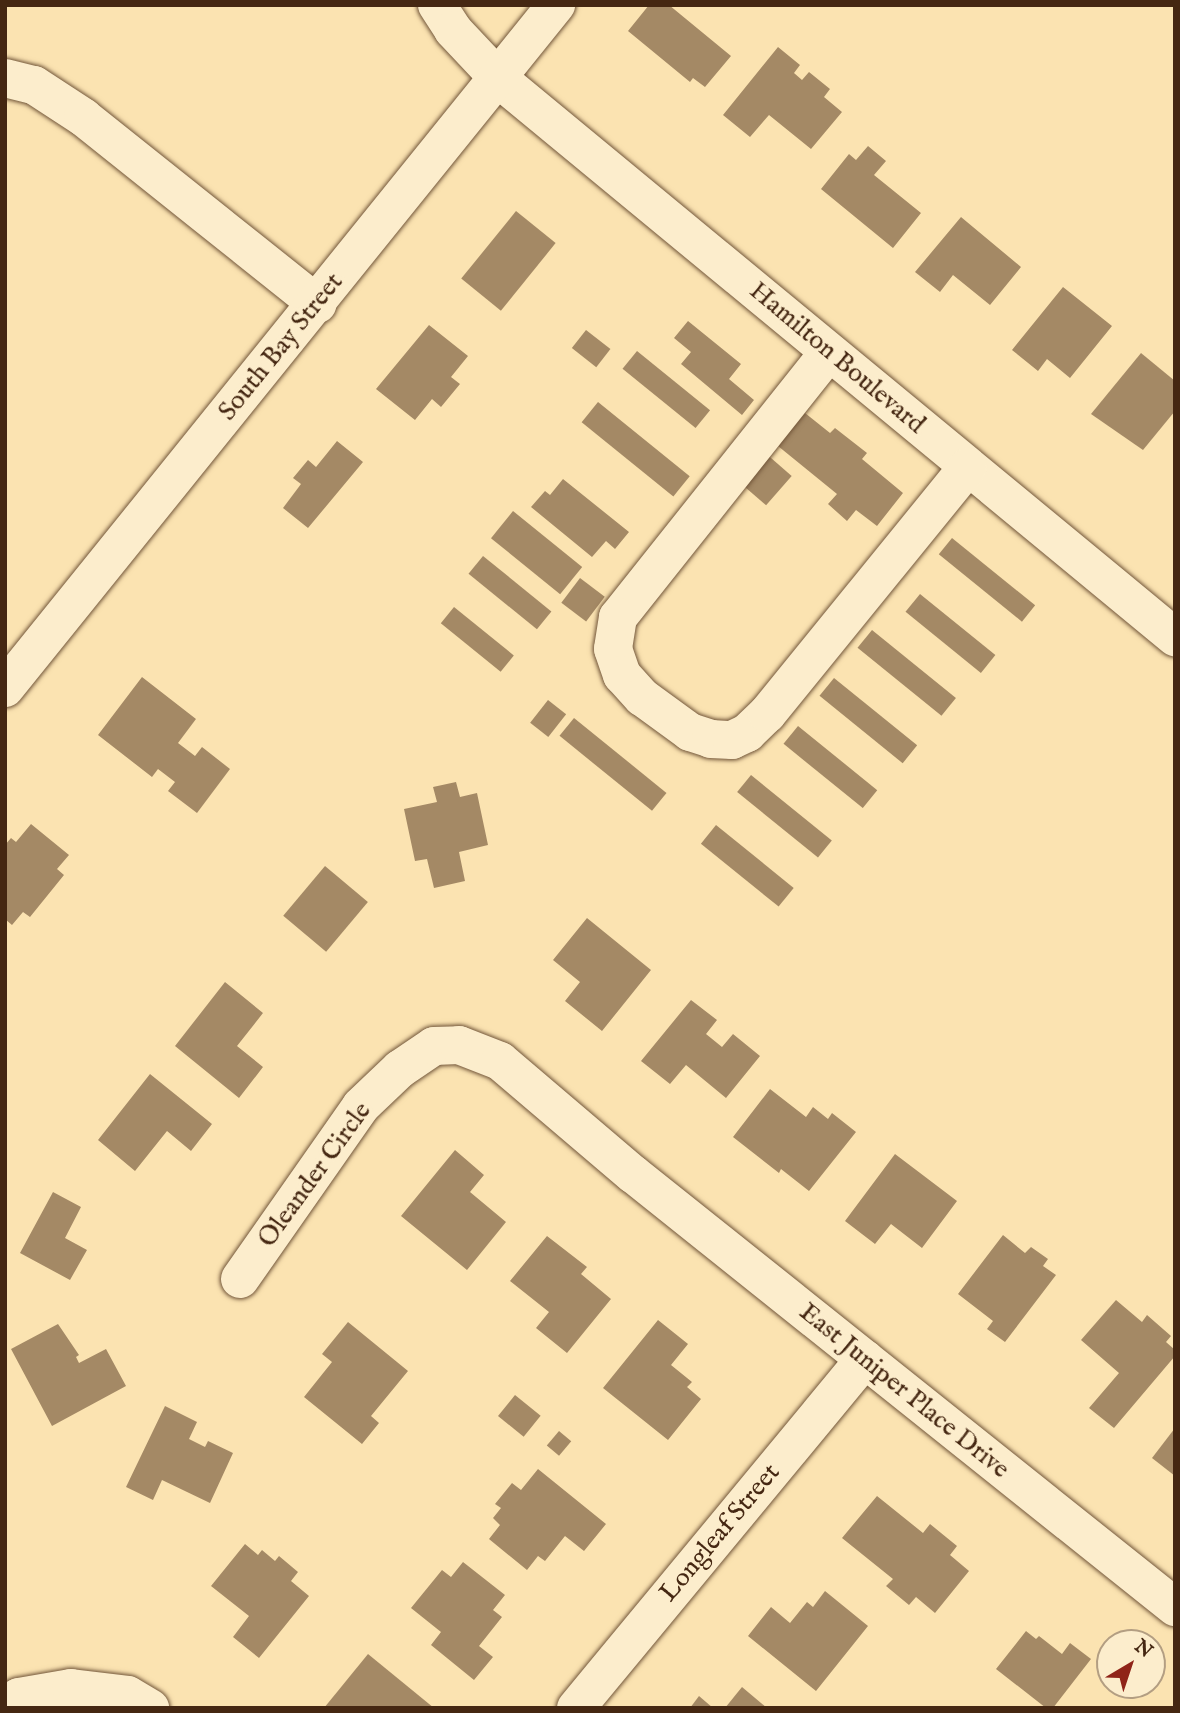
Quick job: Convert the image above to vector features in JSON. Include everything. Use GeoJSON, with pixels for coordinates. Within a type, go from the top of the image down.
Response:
{"type":"FeatureCollection","features":[{"type":"Feature","properties":{"kind":"street","name":"Hamilton Boulevard"},"geometry":{"type":"LineString","coordinates":[[437,5],[453,30],[499,79],[1175,637]]}},
{"type":"Feature","properties":{"kind":"street","name":"South Bay Street"},"geometry":{"type":"LineString","coordinates":[[5,688],[499,79],[556,5]]}},
{"type":"Feature","properties":{"kind":"street"},"geometry":{"type":"LineString","coordinates":[[5,78],[34,85],[83,117],[317,304]]}},
{"type":"Feature","properties":{"kind":"street"},"geometry":{"type":"LineString","coordinates":[[829,352],[618,617],[613,649],[622,675],[642,697],[690,732],[711,739],[732,740],[747,733],[767,714],[968,467]]}},
{"type":"Feature","properties":{"kind":"street","name":"Oleander Circle"},"geometry":{"type":"LineString","coordinates":[[240,1279],[361,1106],[400,1069],[434,1046],[459,1045],[500,1061],[633,1174]]}},
{"type":"Feature","properties":{"kind":"street","name":"East Juniper Place Drive"},"geometry":{"type":"LineString","coordinates":[[633,1174],[1175,1607]]}},
{"type":"Feature","properties":{"kind":"street","name":"Longleaf Street"},"geometry":{"type":"LineString","coordinates":[[576,1708],[865,1359]]}},
{"type":"Feature","properties":{"kind":"street"},"geometry":{"type":"LineString","coordinates":[[5,1705],[19,1697],[71,1688],[128,1695],[150,1708]]}},
{"type":"Feature","properties":{"kind":"building"},"geometry":{"type":"Polygon","coordinates":[[[649,5],[669,5],[731,56],[705,87],[693,78],[690,82],[628,31],[649,5]]]}},
{"type":"Feature","properties":{"kind":"building"},"geometry":{"type":"Polygon","coordinates":[[[778,47],[800,65],[794,73],[802,80],[809,72],[830,89],[824,97],[842,112],[811,149],[769,115],[750,137],[723,115],[778,47]]]}},
{"type":"Feature","properties":{"kind":"building"},"geometry":{"type":"Polygon","coordinates":[[[868,146],[886,161],[874,175],[921,213],[893,248],[821,189],[849,154],[856,160],[868,146]]]}},
{"type":"Feature","properties":{"kind":"building"},"geometry":{"type":"Polygon","coordinates":[[[516,211],[556,243],[501,311],[461,279],[516,211]]]}},
{"type":"Feature","properties":{"kind":"building"},"geometry":{"type":"Polygon","coordinates":[[[961,217],[1021,267],[990,305],[953,275],[940,292],[915,272],[961,217]]]}},
{"type":"Feature","properties":{"kind":"building"},"geometry":{"type":"Polygon","coordinates":[[[1063,287],[1112,326],[1070,378],[1047,359],[1038,371],[1012,350],[1063,287]]]}},
{"type":"Feature","properties":{"kind":"building"},"geometry":{"type":"Polygon","coordinates":[[[688,321],[741,364],[729,379],[754,400],[742,415],[681,364],[691,352],[674,338],[688,321]]]}},
{"type":"Feature","properties":{"kind":"building"},"geometry":{"type":"Polygon","coordinates":[[[429,325],[468,356],[451,377],[460,384],[441,407],[432,399],[415,420],[376,389],[429,325]]]}},
{"type":"Feature","properties":{"kind":"building"},"geometry":{"type":"Polygon","coordinates":[[[586,330],[610,349],[596,367],[572,348],[586,330]]]}},
{"type":"Feature","properties":{"kind":"building"},"geometry":{"type":"Polygon","coordinates":[[[637,351],[710,410],[696,428],[623,369],[637,351]]]}},
{"type":"Feature","properties":{"kind":"building"},"geometry":{"type":"Polygon","coordinates":[[[1141,353],[1175,381],[1175,411],[1143,450],[1091,414],[1141,353]]]}},
{"type":"Feature","properties":{"kind":"building"},"geometry":{"type":"Polygon","coordinates":[[[598,402],[690,476],[673,496],[582,422],[598,402]]]}},
{"type":"Feature","properties":{"kind":"building"},"geometry":{"type":"Polygon","coordinates":[[[805,413],[830,433],[835,428],[867,453],[862,459],[903,493],[877,526],[856,510],[847,521],[828,504],[837,494],[778,446],[805,413]]]}},
{"type":"Feature","properties":{"kind":"building"},"geometry":{"type":"Polygon","coordinates":[[[337,441],[363,462],[308,528],[283,508],[301,484],[293,478],[308,460],[316,467],[337,441]]]}},
{"type":"Feature","properties":{"kind":"building"},"geometry":{"type":"Polygon","coordinates":[[[763,451],[792,476],[766,505],[737,480],[763,451]]]}},
{"type":"Feature","properties":{"kind":"building"},"geometry":{"type":"Polygon","coordinates":[[[563,479],[629,532],[615,549],[606,541],[592,557],[531,507],[545,491],[550,495],[563,479]]]}},
{"type":"Feature","properties":{"kind":"building"},"geometry":{"type":"Polygon","coordinates":[[[513,511],[582,567],[560,594],[491,538],[513,511]]]}},
{"type":"Feature","properties":{"kind":"building"},"geometry":{"type":"Polygon","coordinates":[[[952,538],[1035,605],[1022,622],[939,554],[952,538]]]}},
{"type":"Feature","properties":{"kind":"building"},"geometry":{"type":"Polygon","coordinates":[[[483,556],[551,611],[537,629],[469,574],[483,556]]]}},
{"type":"Feature","properties":{"kind":"building"},"geometry":{"type":"Polygon","coordinates":[[[580,578],[605,597],[586,621],[561,603],[580,578]]]}},
{"type":"Feature","properties":{"kind":"building"},"geometry":{"type":"Polygon","coordinates":[[[920,594],[995,655],[981,673],[906,612],[920,594]]]}},
{"type":"Feature","properties":{"kind":"building"},"geometry":{"type":"Polygon","coordinates":[[[454,607],[514,655],[501,672],[441,623],[454,607]]]}},
{"type":"Feature","properties":{"kind":"building"},"geometry":{"type":"Polygon","coordinates":[[[872,630],[956,698],[941,716],[858,648],[872,630]]]}},
{"type":"Feature","properties":{"kind":"building"},"geometry":{"type":"Polygon","coordinates":[[[142,677],[196,719],[178,743],[195,756],[202,747],[230,769],[197,813],[168,791],[175,782],[158,769],[152,777],[98,735],[142,677]]]}},
{"type":"Feature","properties":{"kind":"building"},"geometry":{"type":"Polygon","coordinates":[[[834,678],[917,745],[903,763],[820,696],[834,678]]]}},
{"type":"Feature","properties":{"kind":"building"},"geometry":{"type":"Polygon","coordinates":[[[548,700],[566,714],[548,737],[530,723],[548,700]]]}},
{"type":"Feature","properties":{"kind":"building"},"geometry":{"type":"Polygon","coordinates":[[[574,718],[666,793],[652,811],[560,736],[574,718]]]}},
{"type":"Feature","properties":{"kind":"building"},"geometry":{"type":"Polygon","coordinates":[[[798,726],[877,790],[863,808],[784,744],[798,726]]]}},
{"type":"Feature","properties":{"kind":"building"},"geometry":{"type":"Polygon","coordinates":[[[751,775],[832,840],[818,858],[737,792],[751,775]]]}},
{"type":"Feature","properties":{"kind":"building"},"geometry":{"type":"Polygon","coordinates":[[[456,782],[460,797],[477,793],[488,845],[459,852],[465,881],[434,888],[427,859],[415,861],[404,809],[437,802],[433,787],[456,782]]]}},
{"type":"Feature","properties":{"kind":"building"},"geometry":{"type":"Polygon","coordinates":[[[31,824],[69,855],[57,869],[64,875],[30,917],[23,912],[12,925],[5,919],[5,845],[11,838],[16,842],[31,824]]]}},
{"type":"Feature","properties":{"kind":"building"},"geometry":{"type":"Polygon","coordinates":[[[716,825],[794,888],[779,907],[701,844],[716,825]]]}},
{"type":"Feature","properties":{"kind":"building"},"geometry":{"type":"Polygon","coordinates":[[[325,866],[368,902],[326,952],[283,916],[325,866]]]}},
{"type":"Feature","properties":{"kind":"building"},"geometry":{"type":"Polygon","coordinates":[[[587,918],[651,970],[602,1031],[565,1001],[580,982],[553,960],[587,918]]]}},
{"type":"Feature","properties":{"kind":"building"},"geometry":{"type":"Polygon","coordinates":[[[225,982],[263,1013],[237,1046],[263,1067],[239,1098],[175,1046],[225,982]]]}},
{"type":"Feature","properties":{"kind":"building"},"geometry":{"type":"Polygon","coordinates":[[[691,1000],[717,1020],[706,1034],[722,1047],[733,1034],[760,1056],[726,1098],[686,1065],[670,1084],[641,1061],[691,1000]]]}},
{"type":"Feature","properties":{"kind":"building"},"geometry":{"type":"Polygon","coordinates":[[[150,1074],[212,1124],[191,1151],[167,1131],[135,1171],[98,1140],[150,1074]]]}},
{"type":"Feature","properties":{"kind":"building"},"geometry":{"type":"Polygon","coordinates":[[[770,1089],[806,1117],[813,1107],[828,1119],[832,1113],[856,1132],[809,1191],[781,1169],[779,1173],[733,1137],[770,1089]]]}},
{"type":"Feature","properties":{"kind":"building"},"geometry":{"type":"Polygon","coordinates":[[[455,1150],[484,1175],[470,1192],[506,1222],[467,1270],[401,1216],[455,1150]]]}},
{"type":"Feature","properties":{"kind":"building"},"geometry":{"type":"Polygon","coordinates":[[[895,1154],[957,1201],[922,1248],[891,1224],[875,1244],[845,1221],[895,1154]]]}},
{"type":"Feature","properties":{"kind":"building"},"geometry":{"type":"Polygon","coordinates":[[[53,1192],[81,1207],[65,1238],[87,1250],[70,1280],[20,1253],[53,1192]]]}},
{"type":"Feature","properties":{"kind":"building"},"geometry":{"type":"Polygon","coordinates":[[[1003,1235],[1025,1253],[1031,1247],[1048,1259],[1043,1266],[1056,1275],[1005,1342],[987,1329],[993,1321],[958,1294],[1003,1235]]]}},
{"type":"Feature","properties":{"kind":"building"},"geometry":{"type":"Polygon","coordinates":[[[547,1236],[587,1267],[581,1274],[611,1299],[567,1353],[536,1328],[549,1312],[510,1281],[547,1236]]]}},
{"type":"Feature","properties":{"kind":"building"},"geometry":{"type":"Polygon","coordinates":[[[1116,1300],[1142,1322],[1147,1315],[1171,1336],[1166,1342],[1175,1350],[1175,1356],[1114,1428],[1089,1408],[1119,1373],[1081,1340],[1116,1300]]]}},
{"type":"Feature","properties":{"kind":"building"},"geometry":{"type":"Polygon","coordinates":[[[658,1320],[688,1344],[671,1365],[692,1382],[687,1387],[701,1399],[668,1440],[603,1388],[658,1320]]]}},
{"type":"Feature","properties":{"kind":"building"},"geometry":{"type":"Polygon","coordinates":[[[348,1322],[408,1371],[371,1416],[379,1423],[362,1444],[304,1397],[332,1362],[322,1354],[348,1322]]]}},
{"type":"Feature","properties":{"kind":"building"},"geometry":{"type":"Polygon","coordinates":[[[58,1324],[79,1355],[76,1357],[79,1363],[106,1349],[126,1386],[52,1426],[11,1349],[58,1324]]]}},
{"type":"Feature","properties":{"kind":"building"},"geometry":{"type":"Polygon","coordinates":[[[515,1395],[541,1416],[524,1437],[498,1416],[515,1395]]]}},
{"type":"Feature","properties":{"kind":"building"},"geometry":{"type":"Polygon","coordinates":[[[165,1406],[197,1422],[189,1439],[205,1447],[208,1441],[233,1453],[210,1503],[162,1480],[153,1500],[126,1487],[165,1406]]]}},
{"type":"Feature","properties":{"kind":"building"},"geometry":{"type":"Polygon","coordinates":[[[1175,1428],[1175,1476],[1152,1458],[1175,1428]]]}},
{"type":"Feature","properties":{"kind":"building"},"geometry":{"type":"Polygon","coordinates":[[[559,1431],[571,1441],[559,1456],[547,1446],[559,1431]]]}},
{"type":"Feature","properties":{"kind":"building"},"geometry":{"type":"Polygon","coordinates":[[[538,1469],[606,1524],[584,1551],[565,1536],[545,1561],[538,1556],[527,1570],[489,1539],[500,1525],[493,1518],[501,1508],[495,1504],[512,1483],[521,1490],[538,1469]]]}},
{"type":"Feature","properties":{"kind":"building"},"geometry":{"type":"Polygon","coordinates":[[[877,1496],[923,1533],[930,1524],[957,1546],[950,1555],[969,1571],[935,1613],[916,1597],[909,1605],[886,1586],[893,1579],[842,1538],[877,1496]]]}},
{"type":"Feature","properties":{"kind":"building"},"geometry":{"type":"Polygon","coordinates":[[[245,1544],[258,1555],[262,1550],[275,1561],[279,1556],[298,1572],[291,1581],[309,1596],[259,1658],[233,1637],[249,1616],[211,1586],[245,1544]]]}},
{"type":"Feature","properties":{"kind":"building"},"geometry":{"type":"Polygon","coordinates":[[[463,1562],[505,1595],[493,1610],[502,1617],[479,1646],[493,1657],[474,1680],[431,1645],[441,1632],[411,1608],[442,1570],[451,1577],[463,1562]]]}},
{"type":"Feature","properties":{"kind":"building"},"geometry":{"type":"Polygon","coordinates":[[[825,1591],[868,1626],[816,1691],[748,1636],[771,1607],[790,1623],[807,1602],[813,1607],[825,1591]]]}},
{"type":"Feature","properties":{"kind":"building"},"geometry":{"type":"Polygon","coordinates":[[[1026,1631],[1036,1639],[1039,1636],[1062,1654],[1070,1643],[1091,1659],[1053,1708],[1046,1708],[996,1669],[1026,1631]]]}},
{"type":"Feature","properties":{"kind":"building"},"geometry":{"type":"Polygon","coordinates":[[[368,1654],[434,1708],[324,1708],[368,1654]]]}},
{"type":"Feature","properties":{"kind":"building"},"geometry":{"type":"Polygon","coordinates":[[[742,1687],[767,1708],[725,1708],[742,1687]]]}},
{"type":"Feature","properties":{"kind":"building"},"geometry":{"type":"Polygon","coordinates":[[[699,1696],[713,1708],[690,1708],[699,1696]]]}}]}
